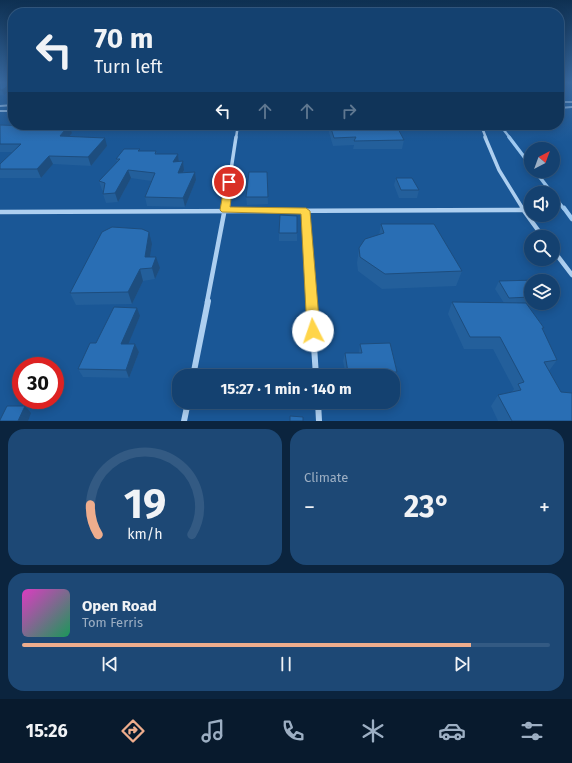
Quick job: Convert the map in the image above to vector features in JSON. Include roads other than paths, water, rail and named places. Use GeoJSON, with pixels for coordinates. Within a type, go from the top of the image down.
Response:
{"type":"FeatureCollection","features":[{"type":"Feature","properties":{"kind":"street"},"geometry":{"type":"LineString","coordinates":[[194,369],[225,210],[237,130]]}},
{"type":"Feature","properties":{"kind":"street"},"geometry":{"type":"LineString","coordinates":[[482,130],[489,152],[522,210],[538,230]]}},
{"type":"Feature","properties":{"kind":"street"},"geometry":{"type":"LineString","coordinates":[[0,212],[522,210]]}},
{"type":"Feature","properties":{"kind":"street"},"geometry":{"type":"LineString","coordinates":[[306,211],[316,369]]}},
{"type":"Feature","properties":{"kind":"street"},"geometry":{"type":"LineString","coordinates":[[560,259],[572,275]]}},
{"type":"Feature","properties":{"kind":"street"},"geometry":{"type":"LineString","coordinates":[[184,421],[187,409]]}},
{"type":"Feature","properties":{"kind":"street"},"geometry":{"type":"LineString","coordinates":[[318,409],[319,421]]}},
{"type":"Feature","properties":{"kind":"waterway"},"geometry":{"type":"LineString","coordinates":[[504,130],[510,138]]}},
{"type":"Feature","properties":{"kind":"waterway"},"geometry":{"type":"LineString","coordinates":[[509,137],[524,157]]}},
{"type":"Feature","properties":{"kind":"waterway"},"geometry":{"type":"LineString","coordinates":[[540,178],[547,186]]}},
{"type":"Feature","properties":{"kind":"waterway"},"geometry":{"type":"LineString","coordinates":[[560,204],[564,209]]}},
{"type":"Feature","properties":{"kind":"waterway"},"geometry":{"type":"LineString","coordinates":[[564,208],[572,219]]}}]}
